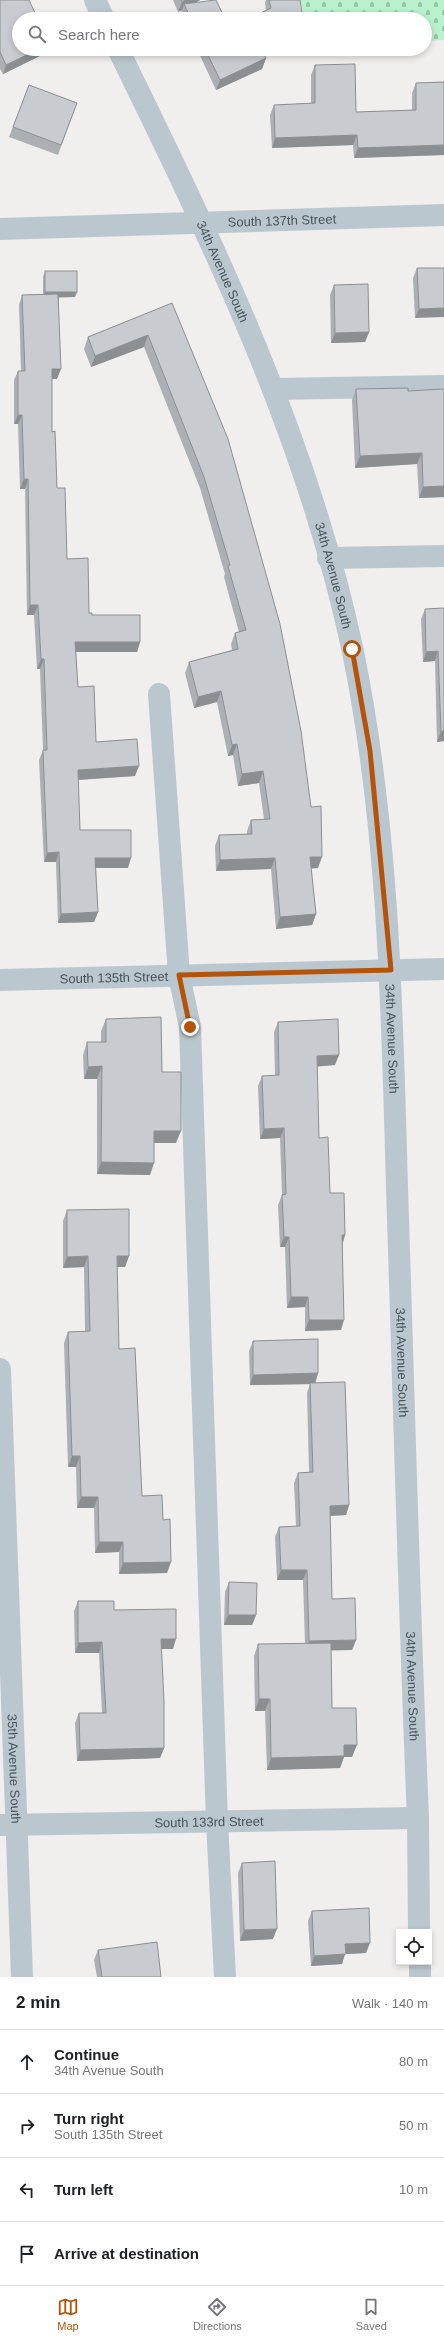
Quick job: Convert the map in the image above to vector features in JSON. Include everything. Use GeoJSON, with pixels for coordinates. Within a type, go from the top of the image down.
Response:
{"type":"FeatureCollection","features":[{"type":"Feature","properties":{"kind":"street"},"geometry":{"type":"LineString","coordinates":[[95,0],[101,12]]}},
{"type":"Feature","properties":{"kind":"street","name":"34th Avenue South"},"geometry":{"type":"LineString","coordinates":[[121,56],[202,222],[255,340],[309,485],[352,649],[370,751],[391,970],[418,1818],[419,1929]]}},
{"type":"Feature","properties":{"kind":"street","name":"South 137th Street"},"geometry":{"type":"LineString","coordinates":[[0,229],[444,215]]}},
{"type":"Feature","properties":{"kind":"street"},"geometry":{"type":"LineString","coordinates":[[273,389],[444,386]]}},
{"type":"Feature","properties":{"kind":"street"},"geometry":{"type":"LineString","coordinates":[[328,558],[444,556]]}},
{"type":"Feature","properties":{"kind":"street"},"geometry":{"type":"LineString","coordinates":[[158,694],[179,975],[190,1027],[217,1822],[225,1977]]}},
{"type":"Feature","properties":{"kind":"street","name":"South 135th Street"},"geometry":{"type":"LineString","coordinates":[[0,980],[444,969]]}},
{"type":"Feature","properties":{"kind":"street","name":"35th Avenue South"},"geometry":{"type":"LineString","coordinates":[[0,1369],[8,1825],[22,1977]]}},
{"type":"Feature","properties":{"kind":"street","name":"South 133rd Street"},"geometry":{"type":"LineString","coordinates":[[8,1825],[418,1818]]}},
{"type":"Feature","properties":{"kind":"street"},"geometry":{"type":"LineString","coordinates":[[420,1965],[420,1977]]}},
{"type":"Feature","properties":{"kind":"green space"},"geometry":{"type":"Polygon","coordinates":[[[300,0],[444,0],[444,40],[432,41],[432,12],[303,12],[300,0]]]}},
{"type":"Feature","properties":{"kind":"building"},"geometry":{"type":"Polygon","coordinates":[[[0,0],[29,0],[35,12],[12,12],[12,56],[25,56],[6,65],[0,52],[0,0]]]}},
{"type":"Feature","properties":{"kind":"building"},"geometry":{"type":"Polygon","coordinates":[[[216,0],[222,12],[188,12],[184,4],[216,0]]]}},
{"type":"Feature","properties":{"kind":"building"},"geometry":{"type":"Polygon","coordinates":[[[269,0],[300,0],[302,12],[263,12],[271,8],[269,0]]]}},
{"type":"Feature","properties":{"kind":"building"},"geometry":{"type":"Polygon","coordinates":[[[208,56],[265,56],[266,58],[220,80],[208,56]]]}},
{"type":"Feature","properties":{"kind":"building"},"geometry":{"type":"Polygon","coordinates":[[[355,64],[356,112],[416,110],[416,83],[444,82],[444,145],[358,148],[357,135],[275,138],[274,105],[315,103],[315,65],[355,64]]]}},
{"type":"Feature","properties":{"kind":"building"},"geometry":{"type":"Polygon","coordinates":[[[29,85],[77,103],[61,145],[13,127],[29,85]]]}},
{"type":"Feature","properties":{"kind":"building"},"geometry":{"type":"Polygon","coordinates":[[[417,268],[444,268],[444,308],[419,309],[417,268]]]}},
{"type":"Feature","properties":{"kind":"building"},"geometry":{"type":"Polygon","coordinates":[[[45,271],[77,271],[77,292],[45,292],[45,271]]]}},
{"type":"Feature","properties":{"kind":"building"},"geometry":{"type":"Polygon","coordinates":[[[368,284],[369,332],[335,333],[334,285],[368,284]]]}},
{"type":"Feature","properties":{"kind":"building"},"geometry":{"type":"Polygon","coordinates":[[[58,294],[61,369],[52,369],[52,432],[55,431],[57,488],[65,488],[67,559],[88,558],[89,613],[92,613],[92,615],[140,615],[140,642],[75,642],[78,687],[94,686],[96,742],[137,739],[139,766],[78,770],[80,830],[131,830],[131,858],[95,858],[98,912],[61,914],[59,852],[47,853],[43,750],[47,750],[44,659],[41,659],[38,605],[30,605],[28,479],[24,479],[22,415],[18,415],[18,371],[25,371],[22,295],[58,294]]]}},
{"type":"Feature","properties":{"kind":"building"},"geometry":{"type":"Polygon","coordinates":[[[172,303],[228,439],[280,624],[301,731],[311,807],[321,806],[322,857],[310,857],[316,914],[280,917],[275,858],[220,860],[219,835],[252,834],[251,820],[270,819],[263,771],[242,774],[237,744],[232,745],[221,691],[198,697],[189,662],[238,649],[235,633],[246,630],[228,566],[230,565],[204,477],[148,335],[95,356],[88,337],[172,303]]]}},
{"type":"Feature","properties":{"kind":"building"},"geometry":{"type":"Polygon","coordinates":[[[408,388],[408,391],[444,389],[444,486],[423,487],[422,453],[360,456],[356,389],[408,388]]]}},
{"type":"Feature","properties":{"kind":"building"},"geometry":{"type":"Polygon","coordinates":[[[444,608],[444,731],[441,731],[438,651],[426,652],[425,609],[444,608]]]}},
{"type":"Feature","properties":{"kind":"building"},"geometry":{"type":"Polygon","coordinates":[[[161,1017],[162,1072],[181,1072],[181,1131],[154,1131],[154,1163],[101,1162],[102,1066],[88,1067],[87,1042],[106,1042],[106,1019],[161,1017]]]}},
{"type":"Feature","properties":{"kind":"building"},"geometry":{"type":"Polygon","coordinates":[[[338,1019],[339,1055],[317,1056],[319,1138],[328,1137],[330,1193],[344,1193],[345,1235],[342,1235],[344,1320],[309,1320],[308,1297],[291,1297],[289,1237],[284,1237],[282,1195],[286,1194],[284,1128],[264,1129],[262,1076],[279,1075],[278,1022],[338,1019]]]}},
{"type":"Feature","properties":{"kind":"building"},"geometry":{"type":"Polygon","coordinates":[[[129,1209],[129,1256],[117,1256],[119,1349],[135,1348],[142,1496],[162,1495],[163,1520],[170,1519],[171,1562],[123,1563],[123,1542],[99,1542],[98,1497],[81,1497],[80,1456],[72,1456],[68,1332],[90,1331],[88,1256],[67,1257],[67,1210],[129,1209]]]}},
{"type":"Feature","properties":{"kind":"building"},"geometry":{"type":"Polygon","coordinates":[[[318,1339],[318,1373],[253,1375],[253,1341],[318,1339]]]}},
{"type":"Feature","properties":{"kind":"building"},"geometry":{"type":"Polygon","coordinates":[[[345,1382],[349,1505],[330,1506],[332,1599],[355,1598],[356,1640],[309,1641],[307,1570],[281,1570],[279,1527],[300,1526],[298,1473],[313,1472],[310,1383],[345,1382]]]}},
{"type":"Feature","properties":{"kind":"building"},"geometry":{"type":"Polygon","coordinates":[[[229,1582],[257,1583],[256,1615],[228,1615],[229,1582]]]}},
{"type":"Feature","properties":{"kind":"building"},"geometry":{"type":"Polygon","coordinates":[[[78,1601],[114,1601],[114,1610],[176,1609],[176,1639],[161,1639],[164,1701],[164,1748],[80,1750],[79,1713],[106,1713],[102,1642],[78,1643],[78,1601]]]}},
{"type":"Feature","properties":{"kind":"building"},"geometry":{"type":"Polygon","coordinates":[[[331,1643],[332,1708],[356,1708],[357,1745],[344,1745],[344,1756],[271,1758],[270,1699],[259,1699],[258,1644],[331,1643]]]}},
{"type":"Feature","properties":{"kind":"building"},"geometry":{"type":"Polygon","coordinates":[[[275,1861],[277,1929],[244,1930],[242,1863],[275,1861]]]}},
{"type":"Feature","properties":{"kind":"building"},"geometry":{"type":"Polygon","coordinates":[[[369,1908],[370,1943],[345,1944],[346,1954],[314,1956],[312,1911],[369,1908]]]}},
{"type":"Feature","properties":{"kind":"building"},"geometry":{"type":"Polygon","coordinates":[[[157,1942],[161,1977],[102,1977],[98,1950],[157,1942]]]}},
{"type":"Feature","properties":{"kind":"route"},"geometry":{"type":"LineString","coordinates":[[190,1027],[179,975],[391,970],[370,751],[352,649]]}}]}
